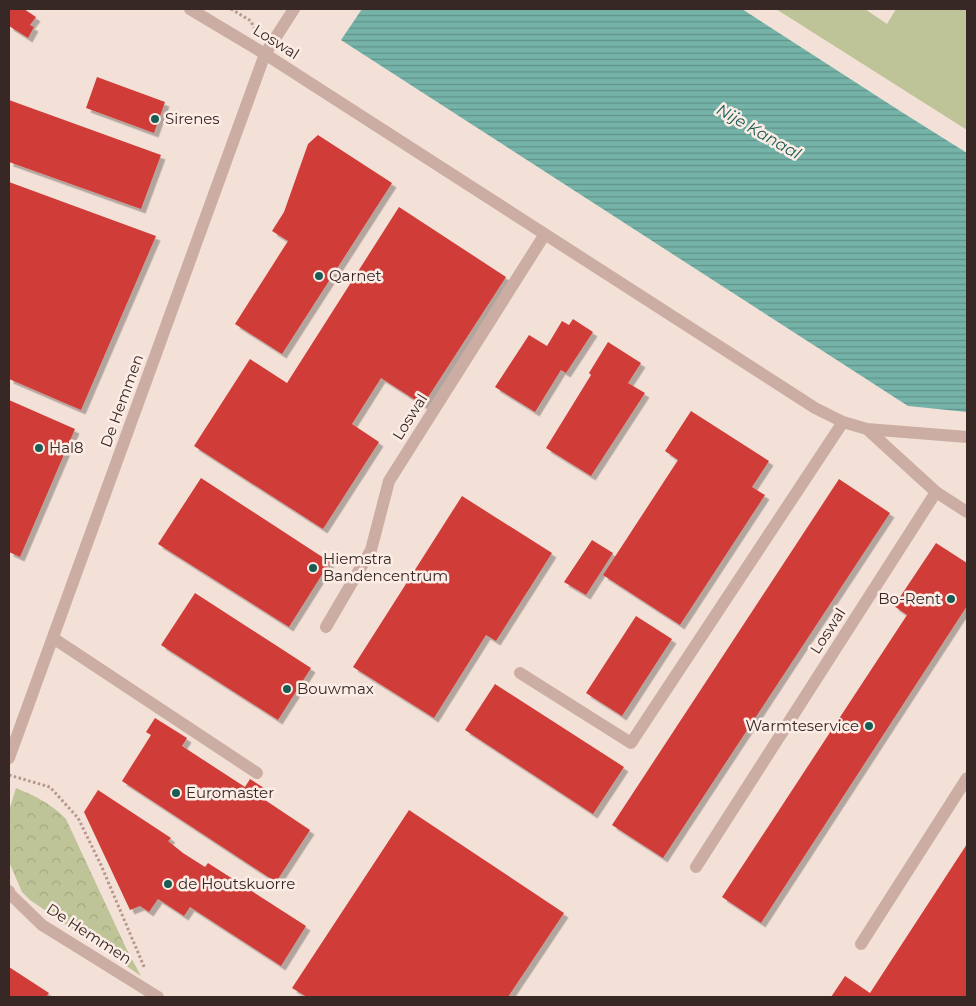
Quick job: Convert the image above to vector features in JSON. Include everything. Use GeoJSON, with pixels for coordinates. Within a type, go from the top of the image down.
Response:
{"type":"FeatureCollection","features":[{"type":"Feature","properties":{"kind":"street","name":"Loswal"},"geometry":{"type":"LineString","coordinates":[[190,9],[265,54],[815,408],[843,422],[867,429],[967,436]]}},
{"type":"Feature","properties":{"kind":"street","name":"De Hemmen"},"geometry":{"type":"LineString","coordinates":[[9,758],[265,54],[294,9]]}},
{"type":"Feature","properties":{"kind":"street","name":"Loswal"},"geometry":{"type":"LineString","coordinates":[[326,627],[371,550],[389,481],[545,234]]}},
{"type":"Feature","properties":{"kind":"street"},"geometry":{"type":"LineString","coordinates":[[520,672],[631,743],[843,422]]}},
{"type":"Feature","properties":{"kind":"street","name":"Loswal"},"geometry":{"type":"LineString","coordinates":[[696,867],[936,492],[867,429]]}},
{"type":"Feature","properties":{"kind":"street"},"geometry":{"type":"LineString","coordinates":[[936,492],[967,512]]}},
{"type":"Feature","properties":{"kind":"street"},"geometry":{"type":"LineString","coordinates":[[53,638],[257,773]]}},
{"type":"Feature","properties":{"kind":"street"},"geometry":{"type":"LineString","coordinates":[[862,944],[967,778]]}},
{"type":"Feature","properties":{"kind":"street","name":"De Hemmen"},"geometry":{"type":"LineString","coordinates":[[9,891],[42,925],[156,996]]}},
{"type":"Feature","properties":{"kind":"path"},"geometry":{"type":"LineString","coordinates":[[9,775],[50,787],[78,818],[101,865],[156,996]]}},
{"type":"Feature","properties":{"kind":"green space"},"geometry":{"type":"Polygon","coordinates":[[[776,9],[865,9],[887,24],[896,9],[967,9],[967,130],[776,9]]]}},
{"type":"Feature","properties":{"kind":"green space"},"geometry":{"type":"Polygon","coordinates":[[[16,788],[43,801],[66,819],[141,976],[30,900],[22,892],[9,862],[9,811],[16,788]]]}},
{"type":"Feature","properties":{"kind":"water","name":"Nije Kanaal"},"geometry":{"type":"Polygon","coordinates":[[[362,9],[742,9],[967,153],[967,412],[908,406],[341,40],[362,9]]]}},
{"type":"Feature","properties":{"kind":"building"},"geometry":{"type":"Polygon","coordinates":[[[9,9],[24,9],[36,17],[30,25],[34,27],[28,38],[9,26],[9,9]]]}},
{"type":"Feature","properties":{"kind":"building"},"geometry":{"type":"Polygon","coordinates":[[[97,77],[165,102],[154,133],[86,108],[97,77]]]}},
{"type":"Feature","properties":{"kind":"building"},"geometry":{"type":"Polygon","coordinates":[[[9,100],[161,155],[141,209],[9,162],[9,100]]]}},
{"type":"Feature","properties":{"kind":"building"},"geometry":{"type":"Polygon","coordinates":[[[318,135],[392,183],[282,354],[235,324],[288,241],[272,231],[284,212],[308,144],[318,135]]]}},
{"type":"Feature","properties":{"kind":"building"},"geometry":{"type":"Polygon","coordinates":[[[9,182],[156,236],[81,410],[9,379],[9,182]]]}},
{"type":"Feature","properties":{"kind":"building"},"geometry":{"type":"Polygon","coordinates":[[[399,207],[506,277],[423,405],[381,378],[352,424],[379,442],[323,529],[194,446],[250,359],[287,383],[399,207]]]}},
{"type":"Feature","properties":{"kind":"building"},"geometry":{"type":"Polygon","coordinates":[[[573,319],[593,332],[566,373],[561,370],[535,412],[495,387],[529,335],[547,346],[562,321],[569,325],[573,319]]]}},
{"type":"Feature","properties":{"kind":"building"},"geometry":{"type":"Polygon","coordinates":[[[608,342],[641,363],[628,383],[645,393],[591,476],[546,448],[591,375],[589,373],[608,342]]]}},
{"type":"Feature","properties":{"kind":"building"},"geometry":{"type":"Polygon","coordinates":[[[9,400],[75,429],[20,557],[9,552],[9,400]]]}},
{"type":"Feature","properties":{"kind":"building"},"geometry":{"type":"Polygon","coordinates":[[[691,411],[769,461],[752,487],[765,495],[680,625],[603,575],[678,460],[665,451],[691,411]]]}},
{"type":"Feature","properties":{"kind":"building"},"geometry":{"type":"Polygon","coordinates":[[[201,478],[330,562],[289,627],[158,544],[201,478]]]}},
{"type":"Feature","properties":{"kind":"building"},"geometry":{"type":"Polygon","coordinates":[[[839,479],[890,513],[663,858],[612,825],[839,479]]]}},
{"type":"Feature","properties":{"kind":"building"},"geometry":{"type":"Polygon","coordinates":[[[462,496],[552,553],[496,641],[486,635],[434,718],[353,667],[462,496]]]}},
{"type":"Feature","properties":{"kind":"building"},"geometry":{"type":"Polygon","coordinates":[[[592,540],[613,553],[586,595],[564,582],[592,540]]]}},
{"type":"Feature","properties":{"kind":"building"},"geometry":{"type":"Polygon","coordinates":[[[936,543],[967,563],[967,606],[761,923],[722,897],[907,615],[894,606],[936,543]]]}},
{"type":"Feature","properties":{"kind":"building"},"geometry":{"type":"Polygon","coordinates":[[[195,593],[311,668],[278,720],[161,645],[195,593]]]}},
{"type":"Feature","properties":{"kind":"building"},"geometry":{"type":"Polygon","coordinates":[[[636,616],[672,639],[622,716],[586,693],[636,616]]]}},
{"type":"Feature","properties":{"kind":"building"},"geometry":{"type":"Polygon","coordinates":[[[495,684],[624,767],[593,814],[465,730],[495,684]]]}},
{"type":"Feature","properties":{"kind":"building"},"geometry":{"type":"Polygon","coordinates":[[[155,718],[187,738],[182,746],[245,787],[250,779],[264,788],[259,796],[310,830],[276,882],[122,781],[151,735],[146,732],[155,718]]]}},
{"type":"Feature","properties":{"kind":"building"},"geometry":{"type":"Polygon","coordinates":[[[98,790],[171,838],[168,841],[183,853],[205,867],[208,863],[306,926],[281,966],[190,907],[184,916],[158,899],[149,912],[140,906],[130,910],[84,812],[98,790]]]}},
{"type":"Feature","properties":{"kind":"building"},"geometry":{"type":"Polygon","coordinates":[[[409,810],[564,913],[508,997],[307,997],[292,988],[409,810]]]}},
{"type":"Feature","properties":{"kind":"building"},"geometry":{"type":"Polygon","coordinates":[[[967,844],[967,997],[831,997],[845,976],[870,993],[967,844]]]}},
{"type":"Feature","properties":{"kind":"building"},"geometry":{"type":"Polygon","coordinates":[[[9,967],[49,993],[46,997],[9,997],[9,967]]]}},
{"type":"Feature","properties":{"kind":"place","name":"Sirenes"},"geometry":{"type":"Point","coordinates":[155,119]}},
{"type":"Feature","properties":{"kind":"place","name":"Qarnet"},"geometry":{"type":"Point","coordinates":[319,276]}},
{"type":"Feature","properties":{"kind":"place","name":"Hal8"},"geometry":{"type":"Point","coordinates":[39,448]}},
{"type":"Feature","properties":{"kind":"place","name":"Hiemstra Bandencentrum"},"geometry":{"type":"Point","coordinates":[313,568]}},
{"type":"Feature","properties":{"kind":"place","name":"Bo-Rent"},"geometry":{"type":"Point","coordinates":[951,599]}},
{"type":"Feature","properties":{"kind":"place","name":"Bouwmax"},"geometry":{"type":"Point","coordinates":[287,689]}},
{"type":"Feature","properties":{"kind":"place","name":"Warmteservice"},"geometry":{"type":"Point","coordinates":[869,726]}},
{"type":"Feature","properties":{"kind":"place","name":"Euromaster"},"geometry":{"type":"Point","coordinates":[176,793]}},
{"type":"Feature","properties":{"kind":"place","name":"de Houtskuorre"},"geometry":{"type":"Point","coordinates":[168,884]}}]}
